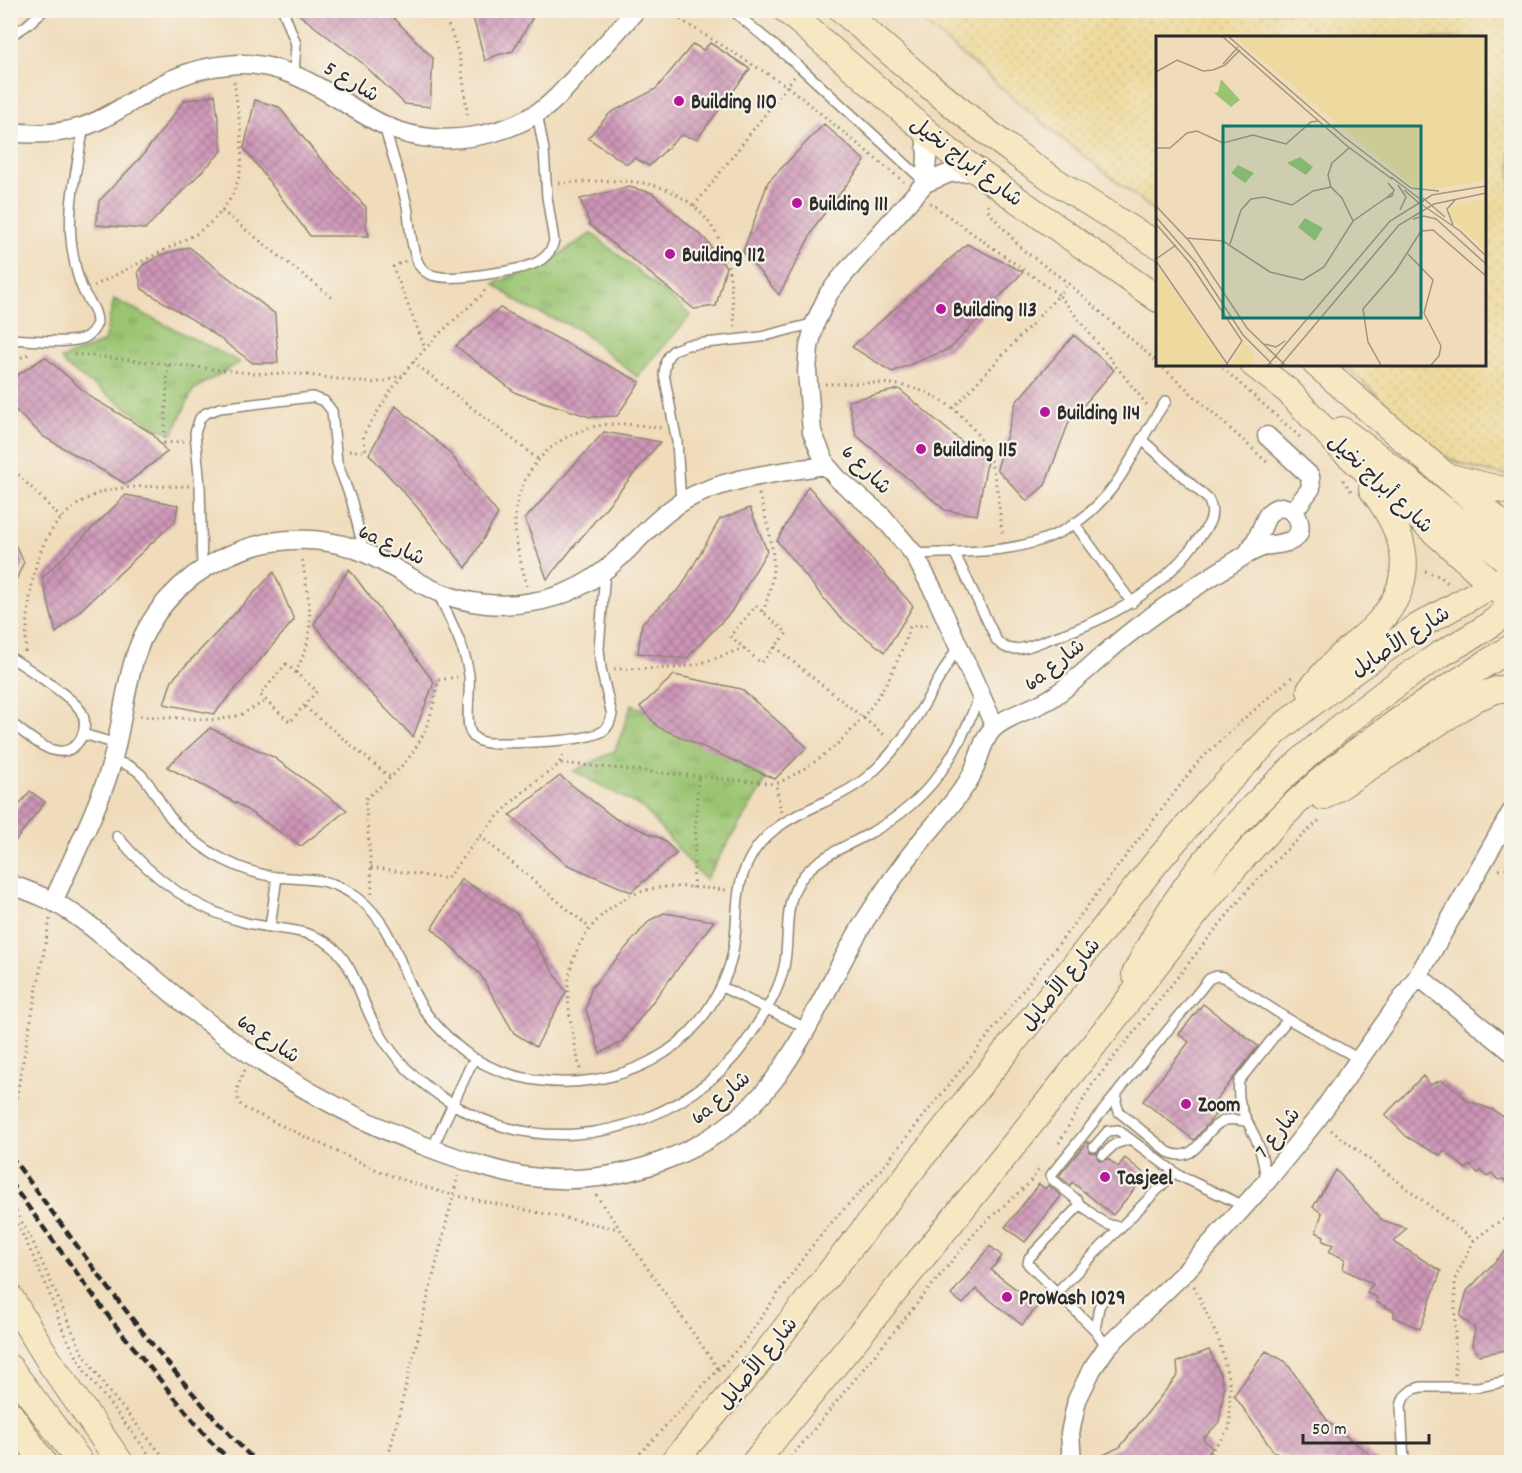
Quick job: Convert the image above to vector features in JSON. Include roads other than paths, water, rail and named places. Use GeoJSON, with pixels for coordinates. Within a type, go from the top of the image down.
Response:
{"type":"FeatureCollection","features":[{"type":"Feature","properties":{"kind":"main road","name":"شارع أبراج نخيل"},"geometry":{"type":"LineString","coordinates":[[786,10],[925,131],[975,171],[1090,249],[1156,298]]}},
{"type":"Feature","properties":{"kind":"main road","name":"شارع أبراج نخيل"},"geometry":{"type":"LineString","coordinates":[[842,10],[927,84],[996,139],[1059,184],[1156,244]]}},
{"type":"Feature","properties":{"kind":"main road","name":"شارع أبراج نخيل"},"geometry":{"type":"LineString","coordinates":[[1256,366],[1288,391],[1338,460],[1508,589]]}},
{"type":"Feature","properties":{"kind":"main road"},"geometry":{"type":"LineString","coordinates":[[1318,366],[1512,533]]}},
{"type":"Feature","properties":{"kind":"main road"},"geometry":{"type":"LineString","coordinates":[[1288,391],[1372,452],[1512,564]]}},
{"type":"Feature","properties":{"kind":"main road"},"geometry":{"type":"LineString","coordinates":[[1280,728],[1323,675],[1378,624],[1391,607],[1400,588],[1404,568],[1402,546],[1396,526],[1384,506],[1338,460]]}},
{"type":"Feature","properties":{"kind":"main road"},"geometry":{"type":"LineString","coordinates":[[1443,475],[1512,492]]}},
{"type":"Feature","properties":{"kind":"main road"},"geometry":{"type":"LineString","coordinates":[[1109,1026],[1150,944],[1174,903],[1239,822],[1289,772],[1349,720],[1436,657],[1493,622],[1508,589]]}},
{"type":"Feature","properties":{"kind":"main road","name":"شارع الأصايل"},"geometry":{"type":"LineString","coordinates":[[673,1462],[754,1368],[1159,859],[1210,800],[1280,728],[1354,671],[1408,633],[1465,599],[1508,589]]}},
{"type":"Feature","properties":{"kind":"main road"},"geometry":{"type":"LineString","coordinates":[[755,1462],[983,1184],[1220,883],[1309,791],[1353,755],[1429,700],[1512,647]]}},
{"type":"Feature","properties":{"kind":"main road"},"geometry":{"type":"LineString","coordinates":[[1263,837],[1476,698],[1496,690],[1512,687]]}},
{"type":"Feature","properties":{"kind":"main road"},"geometry":{"type":"LineString","coordinates":[[10,1298],[51,1364],[120,1462]]}},
{"type":"Feature","properties":{"kind":"main road"},"geometry":{"type":"LineString","coordinates":[[10,1368],[80,1462]]}},
{"type":"Feature","properties":{"kind":"main road"},"geometry":{"type":"LineString","coordinates":[[654,1462],[697,1419],[754,1368]]}},
{"type":"Feature","properties":{"kind":"main road"},"geometry":{"type":"LineString","coordinates":[[10,1392],[59,1462]]}},
{"type":"Feature","properties":{"kind":"main road"},"geometry":{"type":"LineString","coordinates":[[691,1462],[723,1406]]}},
{"type":"Feature","properties":{"kind":"main road"},"geometry":{"type":"LineString","coordinates":[[10,1414],[43,1462]]}},
{"type":"Feature","properties":{"kind":"street","name":"شارع 5"},"geometry":{"type":"LineString","coordinates":[[10,132],[43,134],[64,132],[108,116],[182,75],[206,67],[253,64],[294,74],[384,125],[418,136],[435,138],[471,136],[506,128],[537,113],[557,97],[636,10]]}},
{"type":"Feature","properties":{"kind":"street"},"geometry":{"type":"LineString","coordinates":[[921,188],[927,157],[925,131]]}},
{"type":"Feature","properties":{"kind":"street","name":"شارع 6"},"geometry":{"type":"LineString","coordinates":[[975,171],[950,173],[921,188],[837,283],[815,323],[807,359],[807,384],[812,432],[826,465],[838,479],[882,516],[914,554],[995,727]]}},
{"type":"Feature","properties":{"kind":"street"},"geometry":{"type":"LineString","coordinates":[[1267,436],[1310,476],[1311,488],[1293,512]]}},
{"type":"Feature","properties":{"kind":"street","name":"6a شارع"},"geometry":{"type":"LineString","coordinates":[[53,902],[107,779],[117,744],[135,656],[142,639],[162,607],[174,593],[202,569],[262,543],[299,540],[333,543],[364,552],[455,598],[492,604],[530,603],[570,592],[589,582],[605,571],[655,523],[681,503],[708,489],[826,465]]}},
{"type":"Feature","properties":{"kind":"street"},"geometry":{"type":"LineString","coordinates":[[1282,507],[1293,512],[1299,521],[1295,538],[1286,544],[1268,545],[1247,554],[1271,510],[1282,507]]}},
{"type":"Feature","properties":{"kind":"street","name":"6a شارع"},"geometry":{"type":"LineString","coordinates":[[10,885],[53,902],[93,928],[203,1019],[252,1056],[322,1098],[432,1149],[462,1160],[522,1176],[553,1179],[584,1179],[615,1175],[646,1167],[703,1142],[729,1124],[774,1080],[806,1028],[865,921],[899,870],[969,781],[987,737],[995,727],[1052,698],[1149,619],[1247,554]]}},
{"type":"Feature","properties":{"kind":"street","name":"شارع 7"},"geometry":{"type":"LineString","coordinates":[[1072,1462],[1070,1433],[1077,1400],[1092,1369],[1107,1347],[1186,1271],[1266,1182],[1317,1119],[1418,975],[1512,811]]}},
{"type":"Feature","properties":{"kind":"street"},"geometry":{"type":"LineString","coordinates":[[1418,975],[1512,1052]]}},
{"type":"Feature","properties":{"kind":"lane"},"geometry":{"type":"LineString","coordinates":[[10,36],[44,10]]}},
{"type":"Feature","properties":{"kind":"lane"},"geometry":{"type":"LineString","coordinates":[[284,10],[296,44],[294,74]]}},
{"type":"Feature","properties":{"kind":"lane"},"geometry":{"type":"LineString","coordinates":[[732,10],[801,68],[921,188]]}},
{"type":"Feature","properties":{"kind":"lane"},"geometry":{"type":"LineString","coordinates":[[384,125],[406,204],[415,255],[422,269],[436,276],[487,274],[537,263],[549,255],[554,241],[544,150],[537,113]]}},
{"type":"Feature","properties":{"kind":"lane"},"geometry":{"type":"LineString","coordinates":[[10,339],[75,340],[89,335],[94,330],[97,315],[83,292],[72,253],[70,225],[84,126]]}},
{"type":"Feature","properties":{"kind":"lane"},"geometry":{"type":"LineString","coordinates":[[681,503],[675,429],[664,374],[669,355],[674,350],[687,345],[761,337],[815,323]]}},
{"type":"Feature","properties":{"kind":"lane"},"geometry":{"type":"LineString","coordinates":[[202,569],[200,486],[195,440],[196,425],[200,418],[213,410],[312,396],[324,401],[332,411],[335,451],[340,473],[352,502],[364,552]]}},
{"type":"Feature","properties":{"kind":"lane"},"geometry":{"type":"LineString","coordinates":[[914,554],[1005,550],[1041,540],[1074,523],[1090,512],[1110,491],[1155,415],[1166,401]]}},
{"type":"Feature","properties":{"kind":"lane"},"geometry":{"type":"LineString","coordinates":[[954,552],[994,635],[1007,648],[1020,648],[1076,630],[1095,623],[1132,603],[1179,564],[1207,528],[1212,516],[1208,499],[1141,439]]}},
{"type":"Feature","properties":{"kind":"lane"},"geometry":{"type":"LineString","coordinates":[[1074,523],[1132,603]]}},
{"type":"Feature","properties":{"kind":"lane"},"geometry":{"type":"LineString","coordinates":[[438,591],[460,644],[469,675],[469,729],[476,739],[488,743],[515,743],[567,739],[600,732],[610,722],[610,707],[601,669],[599,639],[605,571]]}},
{"type":"Feature","properties":{"kind":"lane"},"geometry":{"type":"LineString","coordinates":[[112,762],[123,763],[139,771],[175,823],[212,853],[254,872],[277,877],[311,878],[328,883],[344,890],[372,911],[390,937],[409,986],[419,1003],[444,1033],[474,1058],[515,1076],[548,1082],[582,1082],[625,1072],[664,1053],[698,1024],[722,987],[732,956],[737,891],[742,875],[758,846],[782,823],[831,800],[857,784],[879,766],[898,746],[914,723],[958,647]]}},
{"type":"Feature","properties":{"kind":"lane"},"geometry":{"type":"LineString","coordinates":[[10,657],[76,705],[84,718],[83,734],[79,742],[72,748],[54,752],[46,749],[10,722]]}},
{"type":"Feature","properties":{"kind":"lane"},"geometry":{"type":"LineString","coordinates":[[117,836],[148,870],[184,897],[226,916],[270,927],[303,932],[318,937],[332,946],[343,958],[371,1019],[393,1053],[420,1081],[453,1103],[504,1127],[532,1132],[579,1133],[616,1128],[669,1108],[693,1093],[715,1076],[741,1048],[775,995],[785,965],[788,908],[797,884],[814,865],[895,818],[928,788],[955,752],[966,731],[979,694]]}},
{"type":"Feature","properties":{"kind":"lane"},"geometry":{"type":"LineString","coordinates":[[83,734],[117,744]]}},
{"type":"Feature","properties":{"kind":"lane"},"geometry":{"type":"LineString","coordinates":[[270,927],[277,877]]}},
{"type":"Feature","properties":{"kind":"lane"},"geometry":{"type":"LineString","coordinates":[[1122,1226],[1115,1227],[1103,1223],[1076,1200],[1065,1184],[1052,1179],[1052,1173],[1212,977],[1223,977],[1288,1019],[1359,1059]]}},
{"type":"Feature","properties":{"kind":"lane"},"geometry":{"type":"LineString","coordinates":[[722,987],[806,1028]]}},
{"type":"Feature","properties":{"kind":"lane"},"geometry":{"type":"LineString","coordinates":[[1266,1182],[1260,1150],[1245,1121],[1239,1100],[1239,1081],[1288,1019]]}},
{"type":"Feature","properties":{"kind":"lane"},"geometry":{"type":"LineString","coordinates":[[432,1149],[474,1058]]}},
{"type":"Feature","properties":{"kind":"lane"},"geometry":{"type":"LineString","coordinates":[[1117,1096],[1117,1107],[1124,1117],[1175,1155],[1194,1151],[1218,1124],[1227,1120],[1245,1121]]}},
{"type":"Feature","properties":{"kind":"lane"},"geometry":{"type":"LineString","coordinates":[[1094,1147],[1108,1131],[1118,1130],[1174,1173],[1244,1206]]}},
{"type":"Feature","properties":{"kind":"lane"},"geometry":{"type":"LineString","coordinates":[[1103,1155],[1115,1144],[1130,1139]]}},
{"type":"Feature","properties":{"kind":"lane"},"geometry":{"type":"LineString","coordinates":[[1056,1293],[1174,1173]]}},
{"type":"Feature","properties":{"kind":"lane"},"geometry":{"type":"LineString","coordinates":[[1079,1188],[1076,1200],[1028,1260],[1029,1266],[1095,1330],[1107,1347]]}},
{"type":"Feature","properties":{"kind":"lane"},"geometry":{"type":"LineString","coordinates":[[1095,1330],[1099,1307],[1105,1296]]}},
{"type":"Feature","properties":{"kind":"lane"},"geometry":{"type":"LineString","coordinates":[[1404,1462],[1401,1406],[1404,1397],[1412,1390],[1421,1387],[1455,1388],[1501,1384],[1512,1380]]}},
{"type":"Feature","properties":{"kind":"railway"},"geometry":{"type":"LineString","coordinates":[[10,1155],[158,1352],[256,1462]]}},
{"type":"Feature","properties":{"kind":"railway"},"geometry":{"type":"LineString","coordinates":[[10,1182],[112,1321],[210,1441],[232,1462]]}},
{"type":"Feature","properties":{"kind":"place","name":"Building 110"},"geometry":{"type":"Point","coordinates":[679,101]}},
{"type":"Feature","properties":{"kind":"place","name":"Building 111"},"geometry":{"type":"Point","coordinates":[797,203]}},
{"type":"Feature","properties":{"kind":"place","name":"Building 112"},"geometry":{"type":"Point","coordinates":[670,254]}},
{"type":"Feature","properties":{"kind":"place","name":"Building 113"},"geometry":{"type":"Point","coordinates":[941,309]}},
{"type":"Feature","properties":{"kind":"place","name":"Building 114"},"geometry":{"type":"Point","coordinates":[1045,412]}},
{"type":"Feature","properties":{"kind":"place","name":"Building 115"},"geometry":{"type":"Point","coordinates":[921,449]}},
{"type":"Feature","properties":{"kind":"place","name":"Zoom"},"geometry":{"type":"Point","coordinates":[1186,1104]}},
{"type":"Feature","properties":{"kind":"place","name":"Tasjeel"},"geometry":{"type":"Point","coordinates":[1105,1177]}},
{"type":"Feature","properties":{"kind":"place","name":"ProWash 1029"},"geometry":{"type":"Point","coordinates":[1007,1297]}}]}
